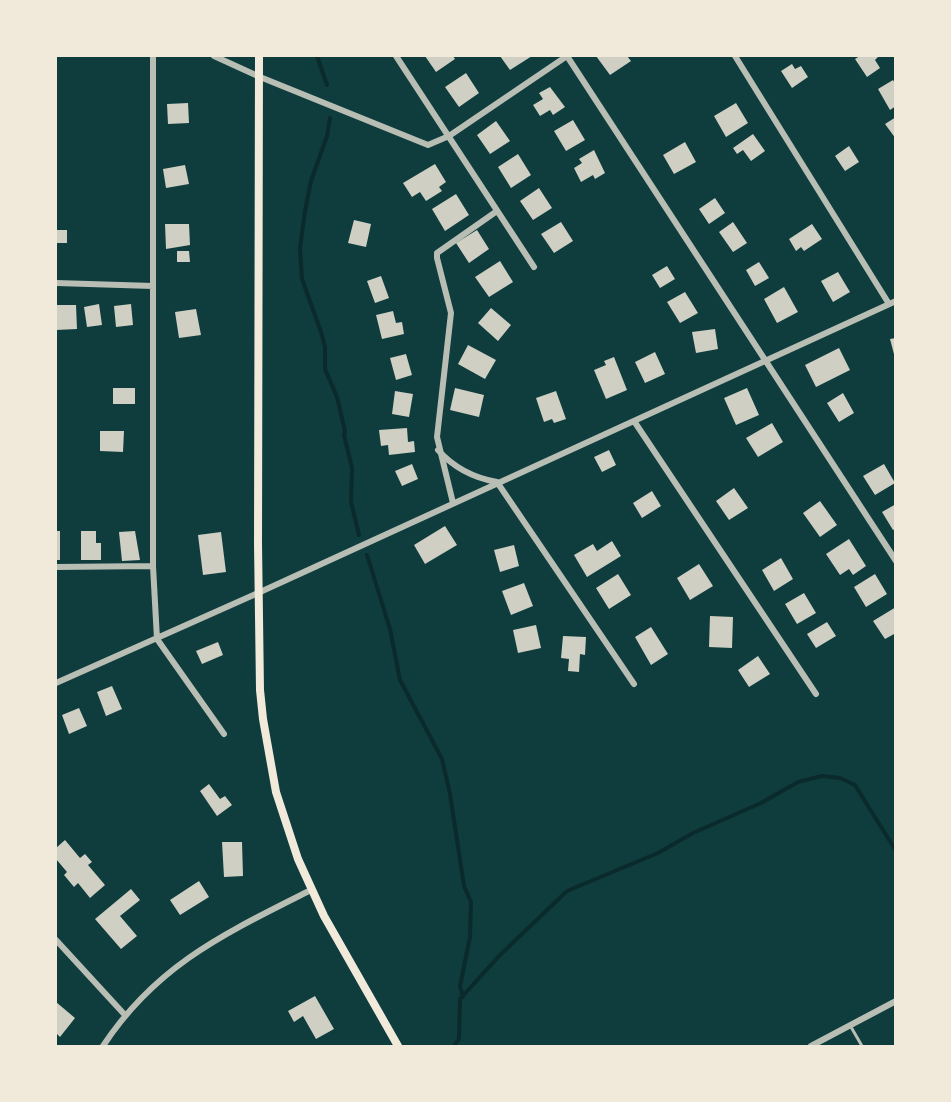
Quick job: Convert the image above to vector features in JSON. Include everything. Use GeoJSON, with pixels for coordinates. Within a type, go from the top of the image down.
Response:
{"type":"FeatureCollection","features":[{"type":"Feature","properties":{"kind":"main road"},"geometry":{"type":"LineString","coordinates":[[259,56],[258,593],[260,690],[268,751],[285,823],[311,890],[398,1047]]}},
{"type":"Feature","properties":{"kind":"street"},"geometry":{"type":"LineString","coordinates":[[153,56],[153,566],[157,639],[224,734]]}},
{"type":"Feature","properties":{"kind":"street"},"geometry":{"type":"LineString","coordinates":[[214,56],[422,144],[434,145],[567,56],[896,561]]}},
{"type":"Feature","properties":{"kind":"street"},"geometry":{"type":"LineString","coordinates":[[396,56],[534,267]]}},
{"type":"Feature","properties":{"kind":"street"},"geometry":{"type":"LineString","coordinates":[[56,683],[765,363],[892,302],[735,56]]}},
{"type":"Feature","properties":{"kind":"street"},"geometry":{"type":"LineString","coordinates":[[453,503],[438,449],[437,421],[451,313],[437,253],[498,211]]}},
{"type":"Feature","properties":{"kind":"street"},"geometry":{"type":"LineString","coordinates":[[56,283],[153,286]]}},
{"type":"Feature","properties":{"kind":"street"},"geometry":{"type":"LineString","coordinates":[[634,421],[816,694]]}},
{"type":"Feature","properties":{"kind":"street"},"geometry":{"type":"LineString","coordinates":[[438,449],[462,470],[482,479],[497,482],[634,684]]}},
{"type":"Feature","properties":{"kind":"street"},"geometry":{"type":"LineString","coordinates":[[56,567],[153,566]]}},
{"type":"Feature","properties":{"kind":"street"},"geometry":{"type":"LineString","coordinates":[[103,1047],[124,1014],[198,949],[311,890]]}},
{"type":"Feature","properties":{"kind":"street"},"geometry":{"type":"LineString","coordinates":[[56,940],[124,1014]]}},
{"type":"Feature","properties":{"kind":"street"},"geometry":{"type":"LineString","coordinates":[[811,1047],[896,1001]]}},
{"type":"Feature","properties":{"kind":"lane"},"geometry":{"type":"LineString","coordinates":[[851,1025],[862,1047]]}},
{"type":"Feature","properties":{"kind":"building"},"geometry":{"type":"Polygon","coordinates":[[[425,56],[453,56],[455,59],[436,72],[425,56]]]}},
{"type":"Feature","properties":{"kind":"building"},"geometry":{"type":"Polygon","coordinates":[[[500,56],[532,56],[510,70],[500,56]]]}},
{"type":"Feature","properties":{"kind":"building"},"geometry":{"type":"Polygon","coordinates":[[[596,56],[627,56],[631,61],[610,75],[596,56]]]}},
{"type":"Feature","properties":{"kind":"building"},"geometry":{"type":"Polygon","coordinates":[[[860,56],[879,56],[875,60],[880,68],[867,77],[855,59],[860,56]]]}},
{"type":"Feature","properties":{"kind":"building"},"geometry":{"type":"Polygon","coordinates":[[[792,64],[795,69],[801,66],[808,77],[792,88],[781,71],[792,64]]]}},
{"type":"Feature","properties":{"kind":"building"},"geometry":{"type":"Polygon","coordinates":[[[466,73],[479,93],[459,107],[445,87],[466,73]]]}},
{"type":"Feature","properties":{"kind":"building"},"geometry":{"type":"Polygon","coordinates":[[[893,80],[896,85],[896,106],[890,110],[878,89],[893,80]]]}},
{"type":"Feature","properties":{"kind":"building"},"geometry":{"type":"Polygon","coordinates":[[[550,87],[565,107],[553,115],[550,110],[540,116],[533,105],[543,99],[539,93],[550,87]]]}},
{"type":"Feature","properties":{"kind":"building"},"geometry":{"type":"Polygon","coordinates":[[[188,103],[189,123],[168,124],[167,104],[188,103]]]}},
{"type":"Feature","properties":{"kind":"building"},"geometry":{"type":"Polygon","coordinates":[[[736,103],[748,123],[726,137],[714,116],[736,103]]]}},
{"type":"Feature","properties":{"kind":"building"},"geometry":{"type":"Polygon","coordinates":[[[896,117],[896,139],[885,124],[896,117]]]}},
{"type":"Feature","properties":{"kind":"building"},"geometry":{"type":"Polygon","coordinates":[[[573,120],[585,140],[566,151],[554,131],[573,120]]]}},
{"type":"Feature","properties":{"kind":"building"},"geometry":{"type":"Polygon","coordinates":[[[496,121],[510,141],[490,154],[477,135],[496,121]]]}},
{"type":"Feature","properties":{"kind":"building"},"geometry":{"type":"Polygon","coordinates":[[[753,134],[765,151],[751,161],[743,150],[737,154],[733,148],[753,134]]]}},
{"type":"Feature","properties":{"kind":"building"},"geometry":{"type":"Polygon","coordinates":[[[685,142],[696,162],[674,174],[663,155],[685,142]]]}},
{"type":"Feature","properties":{"kind":"building"},"geometry":{"type":"Polygon","coordinates":[[[849,146],[859,162],[845,171],[835,156],[849,146]]]}},
{"type":"Feature","properties":{"kind":"building"},"geometry":{"type":"Polygon","coordinates":[[[594,150],[605,173],[595,179],[593,175],[581,182],[574,168],[582,163],[579,159],[594,150]]]}},
{"type":"Feature","properties":{"kind":"building"},"geometry":{"type":"Polygon","coordinates":[[[518,154],[531,175],[511,188],[498,167],[518,154]]]}},
{"type":"Feature","properties":{"kind":"building"},"geometry":{"type":"Polygon","coordinates":[[[435,164],[446,182],[439,187],[442,191],[426,201],[420,192],[412,197],[403,183],[435,164]]]}},
{"type":"Feature","properties":{"kind":"building"},"geometry":{"type":"Polygon","coordinates":[[[185,165],[189,184],[166,188],[163,169],[185,165]]]}},
{"type":"Feature","properties":{"kind":"building"},"geometry":{"type":"Polygon","coordinates":[[[539,188],[552,208],[533,220],[520,201],[539,188]]]}},
{"type":"Feature","properties":{"kind":"building"},"geometry":{"type":"Polygon","coordinates":[[[456,194],[469,215],[445,231],[432,209],[456,194]]]}},
{"type":"Feature","properties":{"kind":"building"},"geometry":{"type":"Polygon","coordinates":[[[715,198],[725,213],[709,224],[699,209],[715,198]]]}},
{"type":"Feature","properties":{"kind":"building"},"geometry":{"type":"Polygon","coordinates":[[[354,220],[371,224],[366,247],[348,243],[354,220]]]}},
{"type":"Feature","properties":{"kind":"building"},"geometry":{"type":"Polygon","coordinates":[[[561,222],[573,241],[554,253],[541,234],[561,222]]]}},
{"type":"Feature","properties":{"kind":"building"},"geometry":{"type":"Polygon","coordinates":[[[733,222],[747,243],[733,252],[719,232],[733,222]]]}},
{"type":"Feature","properties":{"kind":"building"},"geometry":{"type":"Polygon","coordinates":[[[165,224],[189,224],[190,245],[166,249],[165,224]]]}},
{"type":"Feature","properties":{"kind":"building"},"geometry":{"type":"Polygon","coordinates":[[[812,224],[822,239],[804,251],[801,247],[796,251],[789,239],[812,224]]]}},
{"type":"Feature","properties":{"kind":"building"},"geometry":{"type":"Polygon","coordinates":[[[56,230],[67,230],[67,243],[57,243],[56,230]]]}},
{"type":"Feature","properties":{"kind":"building"},"geometry":{"type":"Polygon","coordinates":[[[477,230],[489,249],[469,263],[456,243],[477,230]]]}},
{"type":"Feature","properties":{"kind":"building"},"geometry":{"type":"Polygon","coordinates":[[[177,251],[189,251],[190,262],[177,262],[177,251]]]}},
{"type":"Feature","properties":{"kind":"building"},"geometry":{"type":"Polygon","coordinates":[[[500,261],[513,282],[489,297],[475,277],[500,261]]]}},
{"type":"Feature","properties":{"kind":"building"},"geometry":{"type":"Polygon","coordinates":[[[759,262],[769,278],[755,286],[746,270],[759,262]]]}},
{"type":"Feature","properties":{"kind":"building"},"geometry":{"type":"Polygon","coordinates":[[[667,266],[675,279],[660,288],[652,275],[667,266]]]}},
{"type":"Feature","properties":{"kind":"building"},"geometry":{"type":"Polygon","coordinates":[[[838,272],[850,292],[833,302],[821,281],[838,272]]]}},
{"type":"Feature","properties":{"kind":"building"},"geometry":{"type":"Polygon","coordinates":[[[381,276],[389,298],[375,303],[367,281],[381,276]]]}},
{"type":"Feature","properties":{"kind":"building"},"geometry":{"type":"Polygon","coordinates":[[[784,287],[798,312],[777,323],[764,299],[784,287]]]}},
{"type":"Feature","properties":{"kind":"building"},"geometry":{"type":"Polygon","coordinates":[[[685,292],[698,313],[680,323],[667,302],[685,292]]]}},
{"type":"Feature","properties":{"kind":"building"},"geometry":{"type":"Polygon","coordinates":[[[99,304],[102,325],[87,327],[84,307],[99,304]]]}},
{"type":"Feature","properties":{"kind":"building"},"geometry":{"type":"Polygon","coordinates":[[[131,304],[133,325],[116,327],[114,306],[131,304]]]}},
{"type":"Feature","properties":{"kind":"building"},"geometry":{"type":"Polygon","coordinates":[[[56,305],[76,305],[77,329],[56,330],[56,305]]]}},
{"type":"Feature","properties":{"kind":"building"},"geometry":{"type":"Polygon","coordinates":[[[491,308],[511,325],[498,341],[478,323],[491,308]]]}},
{"type":"Feature","properties":{"kind":"building"},"geometry":{"type":"Polygon","coordinates":[[[196,309],[201,335],[179,338],[175,312],[196,309]]]}},
{"type":"Feature","properties":{"kind":"building"},"geometry":{"type":"Polygon","coordinates":[[[393,311],[396,323],[402,322],[404,334],[382,339],[376,315],[393,311]]]}},
{"type":"Feature","properties":{"kind":"building"},"geometry":{"type":"Polygon","coordinates":[[[715,329],[718,349],[696,353],[692,332],[715,329]]]}},
{"type":"Feature","properties":{"kind":"building"},"geometry":{"type":"Polygon","coordinates":[[[896,338],[896,358],[895,358],[890,339],[896,338]]]}},
{"type":"Feature","properties":{"kind":"building"},"geometry":{"type":"Polygon","coordinates":[[[468,345],[496,360],[485,379],[458,364],[468,345]]]}},
{"type":"Feature","properties":{"kind":"building"},"geometry":{"type":"Polygon","coordinates":[[[839,348],[850,370],[816,387],[805,365],[839,348]]]}},
{"type":"Feature","properties":{"kind":"building"},"geometry":{"type":"Polygon","coordinates":[[[655,352],[665,374],[645,383],[635,362],[655,352]]]}},
{"type":"Feature","properties":{"kind":"building"},"geometry":{"type":"Polygon","coordinates":[[[406,354],[412,375],[396,380],[390,358],[406,354]]]}},
{"type":"Feature","properties":{"kind":"building"},"geometry":{"type":"Polygon","coordinates":[[[614,357],[627,390],[606,399],[594,370],[606,365],[604,361],[614,357]]]}},
{"type":"Feature","properties":{"kind":"building"},"geometry":{"type":"Polygon","coordinates":[[[113,388],[135,388],[135,404],[113,404],[113,388]]]}},
{"type":"Feature","properties":{"kind":"building"},"geometry":{"type":"Polygon","coordinates":[[[455,388],[484,395],[479,417],[450,410],[455,388]]]}},
{"type":"Feature","properties":{"kind":"building"},"geometry":{"type":"Polygon","coordinates":[[[747,388],[759,415],[736,425],[724,398],[747,388]]]}},
{"type":"Feature","properties":{"kind":"building"},"geometry":{"type":"Polygon","coordinates":[[[395,391],[413,394],[409,417],[392,414],[395,391]]]}},
{"type":"Feature","properties":{"kind":"building"},"geometry":{"type":"Polygon","coordinates":[[[556,391],[566,419],[554,423],[552,419],[544,422],[536,398],[556,391]]]}},
{"type":"Feature","properties":{"kind":"building"},"geometry":{"type":"Polygon","coordinates":[[[843,393],[854,413],[839,422],[827,403],[843,393]]]}},
{"type":"Feature","properties":{"kind":"building"},"geometry":{"type":"Polygon","coordinates":[[[772,423],[783,442],[758,457],[746,438],[772,423]]]}},
{"type":"Feature","properties":{"kind":"building"},"geometry":{"type":"Polygon","coordinates":[[[407,428],[408,442],[414,441],[415,452],[389,455],[388,445],[381,446],[379,430],[407,428]]]}},
{"type":"Feature","properties":{"kind":"building"},"geometry":{"type":"Polygon","coordinates":[[[100,431],[124,431],[123,452],[100,451],[100,431]]]}},
{"type":"Feature","properties":{"kind":"building"},"geometry":{"type":"Polygon","coordinates":[[[609,450],[616,465],[602,472],[594,457],[609,450]]]}},
{"type":"Feature","properties":{"kind":"building"},"geometry":{"type":"Polygon","coordinates":[[[412,464],[418,479],[402,486],[395,471],[412,464]]]}},
{"type":"Feature","properties":{"kind":"building"},"geometry":{"type":"Polygon","coordinates":[[[884,464],[895,483],[875,495],[863,476],[884,464]]]}},
{"type":"Feature","properties":{"kind":"building"},"geometry":{"type":"Polygon","coordinates":[[[734,488],[748,508],[729,520],[716,501],[734,488]]]}},
{"type":"Feature","properties":{"kind":"building"},"geometry":{"type":"Polygon","coordinates":[[[652,491],[661,506],[642,518],[633,503],[652,491]]]}},
{"type":"Feature","properties":{"kind":"building"},"geometry":{"type":"Polygon","coordinates":[[[820,501],[837,525],[820,537],[803,513],[820,501]]]}},
{"type":"Feature","properties":{"kind":"building"},"geometry":{"type":"Polygon","coordinates":[[[896,504],[896,529],[893,530],[882,512],[896,504]]]}},
{"type":"Feature","properties":{"kind":"building"},"geometry":{"type":"Polygon","coordinates":[[[445,526],[457,545],[425,564],[414,545],[445,526]]]}},
{"type":"Feature","properties":{"kind":"building"},"geometry":{"type":"Polygon","coordinates":[[[56,531],[60,531],[60,560],[56,560],[56,531]]]}},
{"type":"Feature","properties":{"kind":"building"},"geometry":{"type":"Polygon","coordinates":[[[81,531],[96,531],[96,543],[101,543],[101,560],[81,560],[81,531]]]}},
{"type":"Feature","properties":{"kind":"building"},"geometry":{"type":"Polygon","coordinates":[[[135,531],[140,560],[122,561],[119,532],[135,531]]]}},
{"type":"Feature","properties":{"kind":"building"},"geometry":{"type":"Polygon","coordinates":[[[221,532],[226,572],[203,575],[198,535],[221,532]]]}},
{"type":"Feature","properties":{"kind":"building"},"geometry":{"type":"Polygon","coordinates":[[[849,539],[866,566],[853,575],[849,569],[840,575],[826,554],[849,539]]]}},
{"type":"Feature","properties":{"kind":"building"},"geometry":{"type":"Polygon","coordinates":[[[612,541],[621,556],[587,577],[574,555],[593,544],[597,551],[612,541]]]}},
{"type":"Feature","properties":{"kind":"building"},"geometry":{"type":"Polygon","coordinates":[[[514,545],[519,566],[500,572],[494,550],[514,545]]]}},
{"type":"Feature","properties":{"kind":"building"},"geometry":{"type":"Polygon","coordinates":[[[781,558],[793,579],[774,591],[762,570],[781,558]]]}},
{"type":"Feature","properties":{"kind":"building"},"geometry":{"type":"Polygon","coordinates":[[[699,564],[713,586],[690,600],[677,578],[699,564]]]}},
{"type":"Feature","properties":{"kind":"building"},"geometry":{"type":"Polygon","coordinates":[[[618,574],[631,595],[609,609],[596,588],[618,574]]]}},
{"type":"Feature","properties":{"kind":"building"},"geometry":{"type":"Polygon","coordinates":[[[875,574],[887,594],[866,607],[854,587],[875,574]]]}},
{"type":"Feature","properties":{"kind":"building"},"geometry":{"type":"Polygon","coordinates":[[[524,583],[533,606],[511,615],[502,591],[524,583]]]}},
{"type":"Feature","properties":{"kind":"building"},"geometry":{"type":"Polygon","coordinates":[[[804,593],[816,613],[797,624],[785,604],[804,593]]]}},
{"type":"Feature","properties":{"kind":"building"},"geometry":{"type":"Polygon","coordinates":[[[896,607],[896,633],[885,639],[873,621],[896,607]]]}},
{"type":"Feature","properties":{"kind":"building"},"geometry":{"type":"Polygon","coordinates":[[[710,616],[733,617],[732,648],[709,647],[710,616]]]}},
{"type":"Feature","properties":{"kind":"building"},"geometry":{"type":"Polygon","coordinates":[[[827,622],[836,636],[816,648],[807,634],[827,622]]]}},
{"type":"Feature","properties":{"kind":"building"},"geometry":{"type":"Polygon","coordinates":[[[536,625],[541,648],[518,653],[513,630],[536,625]]]}},
{"type":"Feature","properties":{"kind":"building"},"geometry":{"type":"Polygon","coordinates":[[[651,627],[668,654],[651,665],[635,637],[651,627]]]}},
{"type":"Feature","properties":{"kind":"building"},"geometry":{"type":"Polygon","coordinates":[[[563,636],[586,637],[585,655],[580,654],[579,672],[568,671],[569,659],[561,658],[563,636]]]}},
{"type":"Feature","properties":{"kind":"building"},"geometry":{"type":"Polygon","coordinates":[[[218,642],[223,655],[202,664],[196,651],[218,642]]]}},
{"type":"Feature","properties":{"kind":"building"},"geometry":{"type":"Polygon","coordinates":[[[758,656],[770,674],[749,687],[738,670],[758,656]]]}},
{"type":"Feature","properties":{"kind":"building"},"geometry":{"type":"Polygon","coordinates":[[[112,686],[122,709],[106,716],[97,692],[112,686]]]}},
{"type":"Feature","properties":{"kind":"building"},"geometry":{"type":"Polygon","coordinates":[[[79,708],[87,726],[69,734],[62,715],[79,708]]]}},
{"type":"Feature","properties":{"kind":"building"},"geometry":{"type":"Polygon","coordinates":[[[209,784],[220,799],[225,796],[232,805],[217,816],[200,791],[209,784]]]}},
{"type":"Feature","properties":{"kind":"building"},"geometry":{"type":"Polygon","coordinates":[[[65,840],[80,858],[85,854],[92,862],[88,865],[105,885],[90,898],[78,883],[74,887],[64,875],[67,872],[56,859],[56,848],[65,840]]]}},
{"type":"Feature","properties":{"kind":"building"},"geometry":{"type":"Polygon","coordinates":[[[222,842],[242,842],[243,876],[224,877],[222,842]]]}},
{"type":"Feature","properties":{"kind":"building"},"geometry":{"type":"Polygon","coordinates":[[[199,881],[209,897],[180,915],[170,900],[199,881]]]}},
{"type":"Feature","properties":{"kind":"building"},"geometry":{"type":"Polygon","coordinates":[[[131,889],[140,900],[120,916],[137,936],[121,949],[95,919],[131,889]]]}},
{"type":"Feature","properties":{"kind":"building"},"geometry":{"type":"Polygon","coordinates":[[[315,996],[334,1029],[316,1039],[303,1016],[294,1022],[288,1011],[315,996]]]}},
{"type":"Feature","properties":{"kind":"building"},"geometry":{"type":"Polygon","coordinates":[[[56,1002],[75,1018],[60,1037],[56,1033],[56,1002]]]}},
{"type":"Feature","properties":{"kind":"waterway"},"geometry":{"type":"LineString","coordinates":[[317,56],[327,85]]}},
{"type":"Feature","properties":{"kind":"waterway"},"geometry":{"type":"LineString","coordinates":[[330,118],[327,136],[311,181],[305,211],[300,248],[302,279],[321,332],[325,347],[325,369],[337,397],[345,431],[352,468],[351,502],[359,535]]}},
{"type":"Feature","properties":{"kind":"waterway"},"geometry":{"type":"LineString","coordinates":[[367,555],[390,629],[400,680],[442,759],[450,794],[464,886],[471,902],[470,937],[460,986],[463,997]]}},
{"type":"Feature","properties":{"kind":"waterway"},"geometry":{"type":"LineString","coordinates":[[454,1046],[459,1039],[460,999],[500,955],[567,891],[658,853],[693,833],[761,803],[798,782],[822,776],[840,778],[855,785],[896,851]]}}]}
